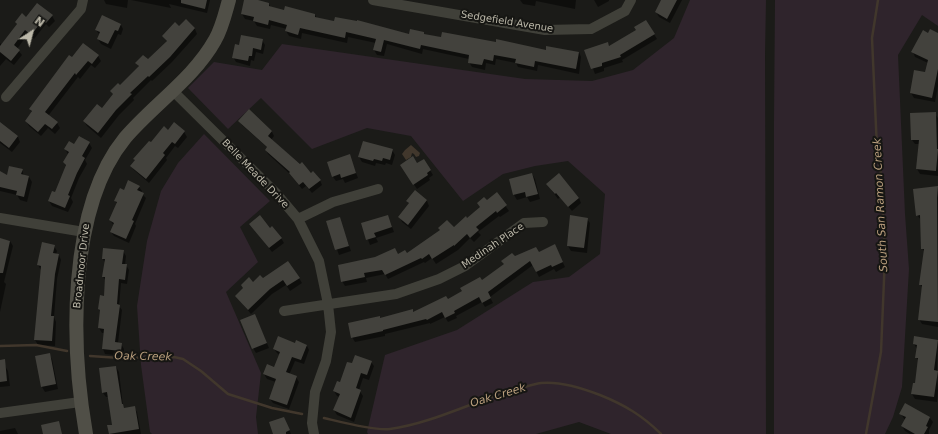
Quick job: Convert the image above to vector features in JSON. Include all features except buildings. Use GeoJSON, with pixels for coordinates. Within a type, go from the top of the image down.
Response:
{"type":"FeatureCollection","features":[{"type":"Feature","properties":{"kind":"street"},"geometry":{"type":"LineString","coordinates":[[6,97],[81,9],[83,0]]}},
{"type":"Feature","properties":{"kind":"street","name":"Broadmoor Drive"},"geometry":{"type":"LineString","coordinates":[[86,434],[80,402],[76,340],[78,284],[84,232],[98,184],[112,156],[125,139],[148,113],[200,62],[215,40],[222,24],[229,0]]}},
{"type":"Feature","properties":{"kind":"street","name":"Sedgefield Avenue"},"geometry":{"type":"LineString","coordinates":[[373,0],[545,30],[591,30],[625,11],[631,0]]}},
{"type":"Feature","properties":{"kind":"street","name":"Belle Meade Drive"},"geometry":{"type":"LineString","coordinates":[[172,90],[276,193],[298,220],[319,261],[328,304],[331,332],[326,361],[315,392],[312,423],[314,434]]}},
{"type":"Feature","properties":{"kind":"street"},"geometry":{"type":"LineString","coordinates":[[298,220],[333,202],[378,189]]}},
{"type":"Feature","properties":{"kind":"street"},"geometry":{"type":"LineString","coordinates":[[0,218],[84,232]]}},
{"type":"Feature","properties":{"kind":"street","name":"Medinah Place"},"geometry":{"type":"LineString","coordinates":[[284,311],[396,294],[439,279],[465,266],[524,223],[543,222]]}},
{"type":"Feature","properties":{"kind":"street"},"geometry":{"type":"LineString","coordinates":[[0,413],[80,402]]}},
{"type":"Feature","properties":{"kind":"shaded area"},"geometry":{"type":"Polygon","coordinates":[[[690,0],[766,0],[766,434],[611,434],[579,422],[536,434],[368,434],[367,432],[385,355],[457,330],[533,282],[569,277],[600,254],[605,194],[568,161],[535,166],[503,174],[463,201],[411,136],[367,128],[312,149],[261,98],[228,129],[188,88],[214,62],[262,70],[282,44],[525,79],[592,81],[633,70],[674,38],[690,0]]]}},
{"type":"Feature","properties":{"kind":"shaded area"},"geometry":{"type":"Polygon","coordinates":[[[775,0],[938,0],[938,26],[922,15],[898,55],[909,269],[902,387],[893,417],[885,434],[774,434],[775,0]]]}},
{"type":"Feature","properties":{"kind":"shaded area"},"geometry":{"type":"Polygon","coordinates":[[[204,134],[270,201],[240,227],[258,262],[226,292],[261,373],[256,417],[258,434],[152,434],[150,432],[141,365],[137,306],[147,241],[161,191],[178,163],[204,134]]]}},
{"type":"Feature","properties":{"kind":"shaded area"},"geometry":{"type":"Polygon","coordinates":[[[411,145],[420,153],[419,156],[416,157],[412,153],[411,157],[406,160],[402,154],[411,145]]]}},
{"type":"Feature","properties":{"kind":"waterway","name":"South San Ramon Creek"},"geometry":{"type":"LineString","coordinates":[[866,434],[881,352],[885,256],[881,176],[877,149],[872,38],[878,0]]}},
{"type":"Feature","properties":{"kind":"waterway","name":"Oak Creek"},"geometry":{"type":"LineString","coordinates":[[0,346],[36,345],[67,351]]}},
{"type":"Feature","properties":{"kind":"waterway","name":"Oak Creek"},"geometry":{"type":"LineString","coordinates":[[90,356],[120,358],[174,357],[183,359],[201,371],[228,394],[272,408],[302,414]]}},
{"type":"Feature","properties":{"kind":"waterway","name":"Oak Creek"},"geometry":{"type":"LineString","coordinates":[[324,418],[348,424],[390,429],[423,422],[486,399],[535,384],[556,383],[593,392],[626,407],[640,416],[661,434]]}}]}
